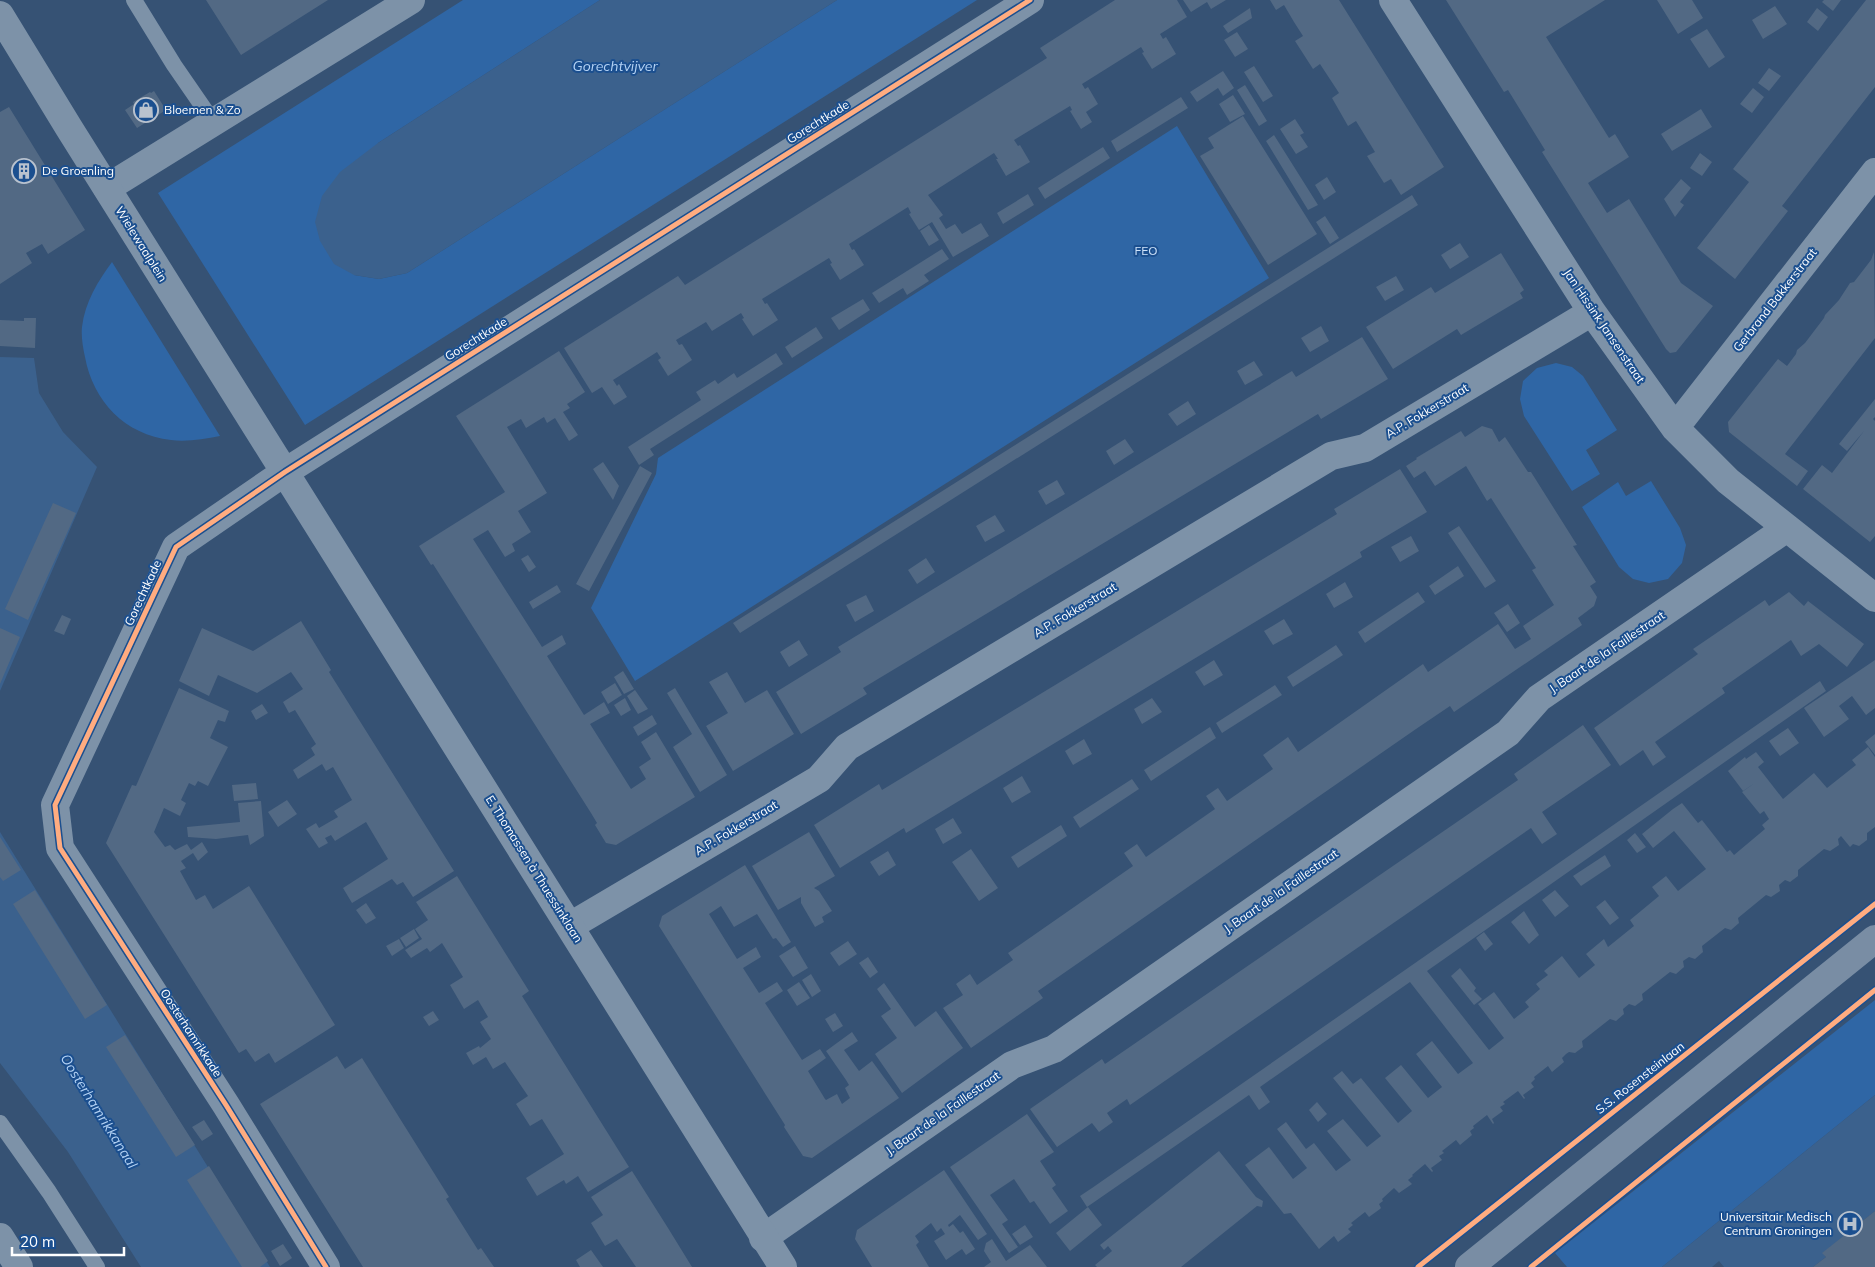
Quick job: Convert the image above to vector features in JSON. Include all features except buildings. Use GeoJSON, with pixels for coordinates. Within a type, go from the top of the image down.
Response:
{"type":"FeatureCollection","features":[{"type":"Feature","properties":{"kind":"main road"},"geometry":{"type":"LineString","coordinates":[[1469,1267],[1875,939]]}},
{"type":"Feature","properties":{"kind":"street"},"geometry":{"type":"LineString","coordinates":[[107,188],[411,0]]}},
{"type":"Feature","properties":{"kind":"street","name":"Gorechtkade"},"geometry":{"type":"LineString","coordinates":[[55,805],[176,547],[285,472],[1030,0]]}},
{"type":"Feature","properties":{"kind":"street","name":"Jan Hissink Jansenstraat"},"geometry":{"type":"LineString","coordinates":[[1393,0],[1592,312],[1675,428],[1728,482],[1875,598]]}},
{"type":"Feature","properties":{"kind":"street","name":"Wielewaalplein"},"geometry":{"type":"LineString","coordinates":[[0,15],[285,472]]}},
{"type":"Feature","properties":{"kind":"street","name":"Gerbrand Bakkerstraat"},"geometry":{"type":"LineString","coordinates":[[1675,428],[1875,172]]}},
{"type":"Feature","properties":{"kind":"street","name":"A.P. Fokkerstraat"},"geometry":{"type":"LineString","coordinates":[[570,926],[819,779],[846,747],[1331,456],[1364,448],[1592,312]]}},
{"type":"Feature","properties":{"kind":"street","name":"E. Thomassen à Thuessinklaan"},"geometry":{"type":"LineString","coordinates":[[285,472],[763,1238],[783,1267]]}},
{"type":"Feature","properties":{"kind":"street","name":"J. Baart de la Faillestraat"},"geometry":{"type":"LineString","coordinates":[[763,1238],[1012,1065],[1054,1049],[1508,733],[1539,698],[1787,528]]}},
{"type":"Feature","properties":{"kind":"street","name":"Oosterhamrikkade"},"geometry":{"type":"LineString","coordinates":[[55,805],[60,848],[220,1097],[326,1267]]}},
{"type":"Feature","properties":{"kind":"street"},"geometry":{"type":"LineString","coordinates":[[0,1238],[19,1267]]}},
{"type":"Feature","properties":{"kind":"lane"},"geometry":{"type":"LineString","coordinates":[[134,0],[174,65],[214,123]]}},
{"type":"Feature","properties":{"kind":"lane"},"geometry":{"type":"LineString","coordinates":[[0,1123],[49,1192],[97,1267]]}},
{"type":"Feature","properties":{"kind":"green space"},"geometry":{"type":"Polygon","coordinates":[[[463,0],[600,0],[378,143],[354,275],[379,279],[407,273],[837,0],[977,0],[305,425],[158,193],[463,0]]]}},
{"type":"Feature","properties":{"kind":"green space","name":"FEO"},"geometry":{"type":"Polygon","coordinates":[[[1177,126],[1269,278],[635,681],[591,608],[656,474],[658,458],[1177,126]]]}},
{"type":"Feature","properties":{"kind":"green space"},"geometry":{"type":"Polygon","coordinates":[[[112,262],[220,436],[183,441],[154,437],[126,423],[114,413],[95,388],[89,373],[82,331],[89,300],[112,262]]]}},
{"type":"Feature","properties":{"kind":"green space"},"geometry":{"type":"Polygon","coordinates":[[[1556,363],[1572,367],[1583,376],[1617,430],[1586,450],[1600,474],[1572,491],[1524,416],[1520,399],[1523,381],[1537,368],[1556,363]]]}},
{"type":"Feature","properties":{"kind":"green space"},"geometry":{"type":"Polygon","coordinates":[[[1651,481],[1680,528],[1686,545],[1682,563],[1668,579],[1649,583],[1633,579],[1619,567],[1582,507],[1618,482],[1626,496],[1651,481]]]}},
{"type":"Feature","properties":{"kind":"green space"},"geometry":{"type":"Polygon","coordinates":[[[1875,1000],[1875,1095],[1662,1267],[1567,1267],[1555,1253],[1875,1000]]]}},
{"type":"Feature","properties":{"kind":"water","name":"Gorechtvijver"},"geometry":{"type":"Polygon","coordinates":[[[600,0],[837,0],[407,273],[379,279],[354,275],[334,264],[320,241],[315,222],[322,196],[340,172],[378,143],[600,0]]]}},
{"type":"Feature","properties":{"kind":"water"},"geometry":{"type":"Polygon","coordinates":[[[0,357],[34,358],[39,393],[63,432],[97,467],[0,691],[0,357]]]}},
{"type":"Feature","properties":{"kind":"water","name":"Oosterhamrikkanaal"},"geometry":{"type":"Polygon","coordinates":[[[0,832],[270,1267],[141,1267],[68,1152],[0,1063],[0,832]]]}},
{"type":"Feature","properties":{"kind":"water"},"geometry":{"type":"Polygon","coordinates":[[[1875,1095],[1875,1211],[1823,1253],[1826,1257],[1813,1267],[1724,1267],[1719,1261],[1712,1267],[1662,1267],[1875,1095]]]}},
{"type":"Feature","properties":{"kind":"cycle path"},"geometry":{"type":"LineString","coordinates":[[326,1267],[226,1105],[60,848],[55,805],[176,547],[285,472],[1030,0]]}},
{"type":"Feature","properties":{"kind":"cycle path","name":"S.S. Rosensteinlaan"},"geometry":{"type":"LineString","coordinates":[[1418,1267],[1875,904]]}},
{"type":"Feature","properties":{"kind":"cycle path"},"geometry":{"type":"LineString","coordinates":[[1531,1267],[1875,990]]}},
{"type":"Feature","properties":{"kind":"place","name":"Bloemen & Zo"},"geometry":{"type":"Point","coordinates":[146,110]}},
{"type":"Feature","properties":{"kind":"place","name":"De Groenling"},"geometry":{"type":"Point","coordinates":[24,171]}},
{"type":"Feature","properties":{"kind":"place","name":"Universitair Medisch Centrum Groningen"},"geometry":{"type":"Point","coordinates":[1850,1224]}}]}
